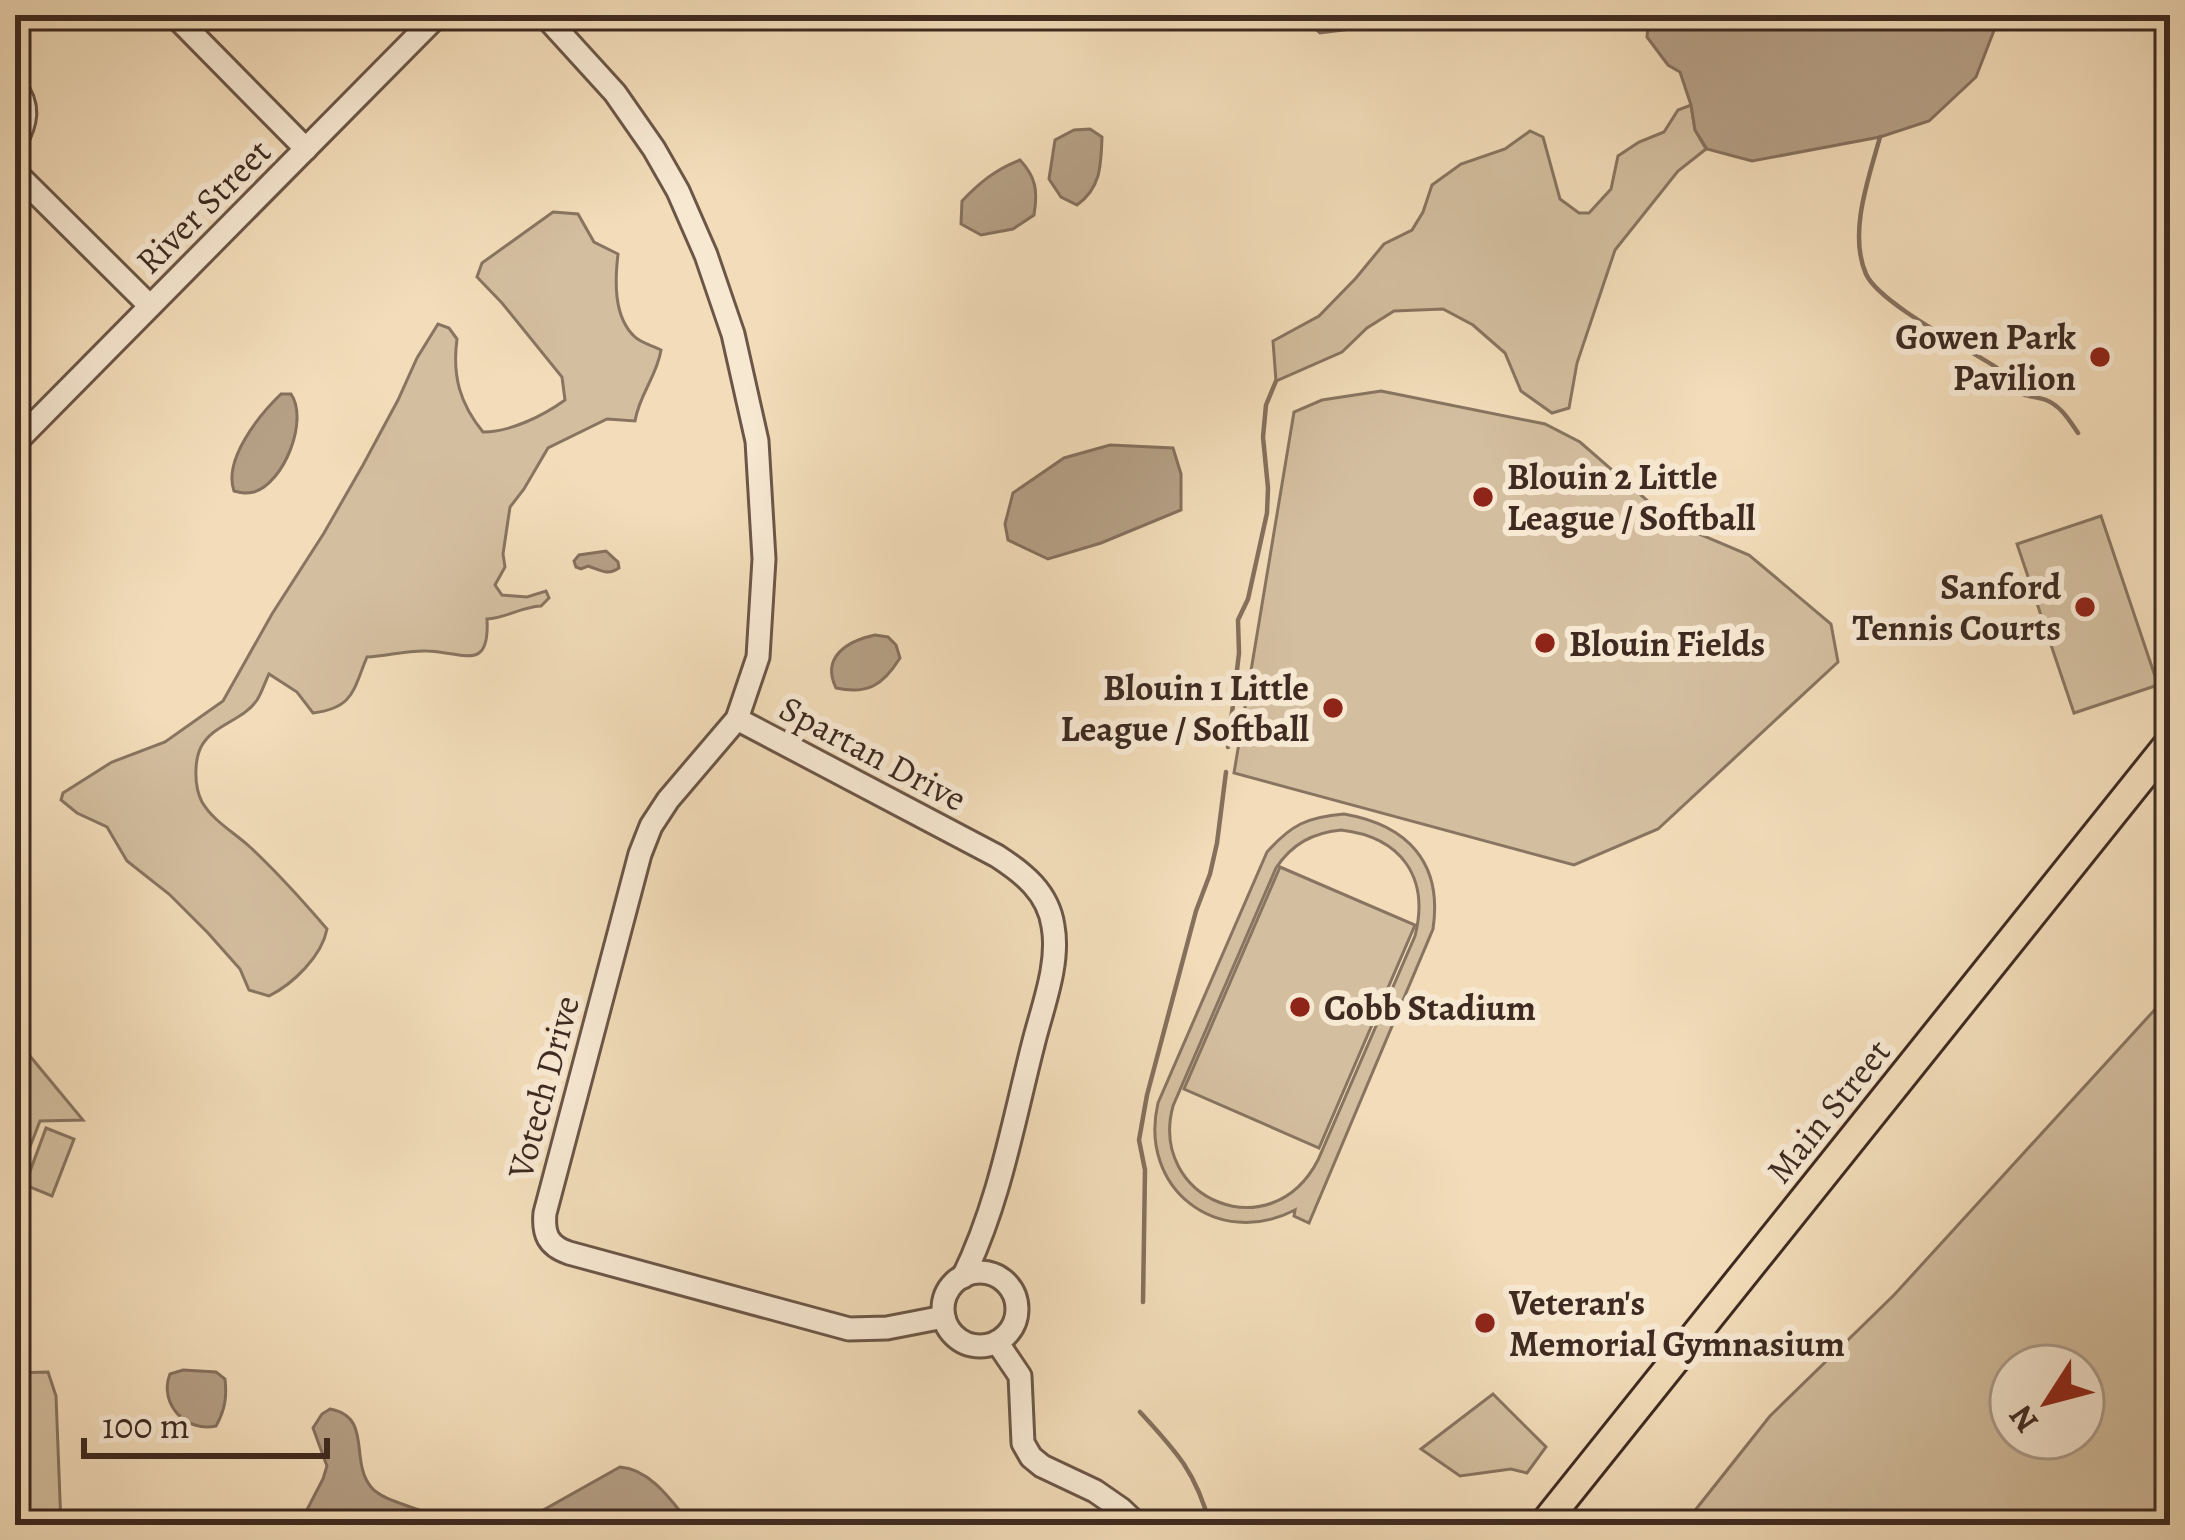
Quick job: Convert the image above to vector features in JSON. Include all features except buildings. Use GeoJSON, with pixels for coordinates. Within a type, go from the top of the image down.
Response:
{"type":"FeatureCollection","features":[{"type":"Feature","properties":{"kind":"main road","name":"Main Street"},"geometry":{"type":"LineString","coordinates":[[1543,1525],[2170,742]]}},
{"type":"Feature","properties":{"kind":"street"},"geometry":{"type":"LineString","coordinates":[[174,15],[306,149]]}},
{"type":"Feature","properties":{"kind":"street","name":"River Street"},"geometry":{"type":"LineString","coordinates":[[15,443],[438,15]]}},
{"type":"Feature","properties":{"kind":"street","name":"Spartan Drive"},"geometry":{"type":"LineString","coordinates":[[544,15],[615,93],[654,149],[706,255],[733,334],[758,441],[764,559],[758,657],[736,718],[997,856],[1021,871],[1049,909],[1054,928],[1049,979],[993,1205],[963,1276]]}},
{"type":"Feature","properties":{"kind":"street"},"geometry":{"type":"LineString","coordinates":[[15,87],[26,112],[15,142]]}},
{"type":"Feature","properties":{"kind":"street"},"geometry":{"type":"LineString","coordinates":[[15,172],[150,306]]}},
{"type":"Feature","properties":{"kind":"street","name":"Votech Drive"},"geometry":{"type":"LineString","coordinates":[[736,718],[668,800],[640,854],[543,1230],[553,1245],[569,1253],[849,1329],[887,1328],[944,1317]]}},
{"type":"Feature","properties":{"kind":"street"},"geometry":{"type":"LineString","coordinates":[[991,1274],[1013,1293],[1015,1321],[997,1342],[968,1344],[952,1334],[944,1317],[945,1298],[963,1276],[991,1274]]}},
{"type":"Feature","properties":{"kind":"street"},"geometry":{"type":"LineString","coordinates":[[997,1342],[1020,1376],[1023,1443],[1031,1457],[1095,1491],[1138,1525]]}},
{"type":"Feature","properties":{"kind":"shaded area"},"geometry":{"type":"Polygon","coordinates":[[[1300,15],[1343,15],[1344,30],[1320,33],[1300,15]]]}},
{"type":"Feature","properties":{"kind":"shaded area"},"geometry":{"type":"Polygon","coordinates":[[[1649,15],[2000,15],[1976,77],[1929,121],[1880,137],[1752,161],[1707,149],[1695,130],[1680,72],[1668,65],[1647,37],[1649,15]]]}},
{"type":"Feature","properties":{"kind":"shaded area"},"geometry":{"type":"Polygon","coordinates":[[[1691,105],[1695,130],[1706,149],[1678,171],[1615,250],[1577,363],[1569,408],[1552,413],[1521,391],[1505,353],[1473,325],[1443,309],[1394,311],[1342,352],[1276,381],[1273,341],[1319,316],[1384,244],[1412,230],[1432,185],[1461,164],[1505,149],[1530,131],[1543,137],[1560,199],[1579,213],[1589,213],[1611,189],[1618,156],[1664,132],[1678,110],[1691,105]]]}},
{"type":"Feature","properties":{"kind":"shaded area"},"geometry":{"type":"Polygon","coordinates":[[[1090,129],[1102,137],[1100,166],[1091,191],[1077,205],[1061,197],[1049,179],[1055,140],[1074,130],[1090,129]]]}},
{"type":"Feature","properties":{"kind":"shaded area"},"geometry":{"type":"Polygon","coordinates":[[[1020,160],[1034,185],[1034,215],[1013,229],[981,235],[961,224],[962,201],[988,177],[1020,160]]]}},
{"type":"Feature","properties":{"kind":"shaded area"},"geometry":{"type":"Polygon","coordinates":[[[553,212],[578,214],[594,242],[618,254],[619,309],[635,337],[661,350],[656,368],[635,421],[607,419],[548,448],[510,507],[505,567],[495,585],[502,595],[527,597],[546,591],[549,598],[541,606],[487,619],[484,647],[472,656],[420,651],[367,657],[350,696],[327,711],[313,713],[297,692],[269,674],[251,707],[206,739],[197,759],[196,782],[207,809],[270,866],[327,929],[313,959],[287,984],[269,996],[249,990],[240,969],[208,933],[127,861],[107,827],[61,800],[63,793],[112,762],[165,742],[223,701],[363,465],[438,324],[449,328],[457,339],[460,389],[483,432],[526,422],[565,400],[562,377],[477,277],[482,263],[553,212]]]}},
{"type":"Feature","properties":{"kind":"shaded area","name":"Blouin Fields"},"geometry":{"type":"Polygon","coordinates":[[[1381,391],[1545,424],[1580,442],[1673,523],[1749,555],[1831,624],[1838,662],[1658,829],[1574,865],[1234,773],[1294,412],[1322,400],[1381,391]]]}},
{"type":"Feature","properties":{"kind":"shaded area"},"geometry":{"type":"Polygon","coordinates":[[[281,394],[291,394],[297,419],[284,464],[265,486],[251,493],[234,491],[238,452],[281,394]]]}},
{"type":"Feature","properties":{"kind":"shaded area"},"geometry":{"type":"Polygon","coordinates":[[[1110,445],[1173,448],[1181,474],[1181,510],[1048,559],[1008,540],[1005,524],[1013,493],[1064,458],[1110,445]]]}},
{"type":"Feature","properties":{"kind":"shaded area","name":"Sanford Tennis Courts"},"geometry":{"type":"Polygon","coordinates":[[[2101,516],[2158,685],[2074,713],[2017,544],[2101,516]]]}},
{"type":"Feature","properties":{"kind":"shaded area"},"geometry":{"type":"Polygon","coordinates":[[[606,551],[619,568],[607,572],[576,567],[579,555],[606,551]]]}},
{"type":"Feature","properties":{"kind":"shaded area"},"geometry":{"type":"Polygon","coordinates":[[[875,635],[888,637],[896,645],[900,658],[894,667],[866,689],[836,688],[832,667],[839,652],[875,635]]]}},
{"type":"Feature","properties":{"kind":"shaded area"},"geometry":{"type":"Polygon","coordinates":[[[1344,814],[1386,827],[1416,850],[1432,884],[1433,929],[1309,1223],[1294,1216],[1295,1210],[1266,1220],[1238,1222],[1212,1216],[1172,1185],[1160,1161],[1155,1134],[1158,1103],[1267,852],[1301,824],[1344,814]],[[1341,830],[1312,837],[1289,852],[1276,868],[1173,1106],[1170,1139],[1178,1166],[1196,1188],[1218,1202],[1245,1207],[1272,1203],[1297,1188],[1318,1160],[1415,936],[1419,915],[1414,878],[1395,851],[1362,834],[1341,830]]]}},
{"type":"Feature","properties":{"kind":"shaded area","name":"Cobb Stadium"},"geometry":{"type":"Polygon","coordinates":[[[1280,867],[1415,925],[1319,1148],[1184,1089],[1280,867]]]}},
{"type":"Feature","properties":{"kind":"shaded area"},"geometry":{"type":"Polygon","coordinates":[[[2170,993],[2170,1525],[1687,1525],[1770,1416],[1894,1295],[2170,993]]]}},
{"type":"Feature","properties":{"kind":"shaded area"},"geometry":{"type":"Polygon","coordinates":[[[15,1038],[83,1120],[40,1121],[15,1180],[15,1038]]]}},
{"type":"Feature","properties":{"kind":"shaded area"},"geometry":{"type":"Polygon","coordinates":[[[46,1128],[74,1139],[52,1196],[25,1185],[46,1128]]]}},
{"type":"Feature","properties":{"kind":"shaded area"},"geometry":{"type":"Polygon","coordinates":[[[48,1372],[56,1396],[61,1525],[15,1525],[15,1373],[48,1372]]]}},
{"type":"Feature","properties":{"kind":"shaded area"},"geometry":{"type":"Polygon","coordinates":[[[216,1372],[225,1379],[225,1403],[216,1426],[186,1421],[172,1405],[167,1385],[170,1374],[216,1372]]]}},
{"type":"Feature","properties":{"kind":"shaded area"},"geometry":{"type":"Polygon","coordinates":[[[1493,1394],[1546,1447],[1527,1473],[1511,1469],[1460,1476],[1421,1449],[1493,1394]]]}},
{"type":"Feature","properties":{"kind":"shaded area"},"geometry":{"type":"Polygon","coordinates":[[[330,1409],[351,1421],[361,1465],[377,1493],[448,1525],[299,1525],[327,1466],[313,1428],[330,1409]]]}},
{"type":"Feature","properties":{"kind":"shaded area"},"geometry":{"type":"Polygon","coordinates":[[[620,1467],[651,1480],[691,1525],[524,1525],[538,1513],[620,1467]]]}},
{"type":"Feature","properties":{"kind":"waterway"},"geometry":{"type":"LineString","coordinates":[[1880,137],[1866,187],[1859,241],[1866,274],[1874,286],[1924,324],[1998,369],[2019,392],[2056,406],[2078,433]]}},
{"type":"Feature","properties":{"kind":"waterway"},"geometry":{"type":"LineString","coordinates":[[1228,747],[1238,620],[1248,599],[1267,513],[1263,437],[1266,405],[1276,381]]}},
{"type":"Feature","properties":{"kind":"waterway"},"geometry":{"type":"LineString","coordinates":[[1143,1302],[1145,1170],[1139,1140],[1196,911],[1210,874],[1226,772]]}},
{"type":"Feature","properties":{"kind":"waterway"},"geometry":{"type":"LineString","coordinates":[[1140,1412],[1183,1463],[1210,1525]]}},
{"type":"Feature","properties":{"kind":"place","name":"Gowen Park Pavilion"},"geometry":{"type":"Point","coordinates":[2100,357]}},
{"type":"Feature","properties":{"kind":"place","name":"Blouin 2 Little League / Softball"},"geometry":{"type":"Point","coordinates":[1483,497]}},
{"type":"Feature","properties":{"kind":"place","name":"Sanford Tennis Courts"},"geometry":{"type":"Point","coordinates":[2085,607]}},
{"type":"Feature","properties":{"kind":"place","name":"Blouin Fields"},"geometry":{"type":"Point","coordinates":[1545,643]}},
{"type":"Feature","properties":{"kind":"place","name":"Blouin 1 Little League / Softball"},"geometry":{"type":"Point","coordinates":[1333,708]}},
{"type":"Feature","properties":{"kind":"place","name":"Cobb Stadium"},"geometry":{"type":"Point","coordinates":[1300,1007]}},
{"type":"Feature","properties":{"kind":"place","name":"Veteran's Memorial Gymnasium"},"geometry":{"type":"Point","coordinates":[1485,1323]}}]}
